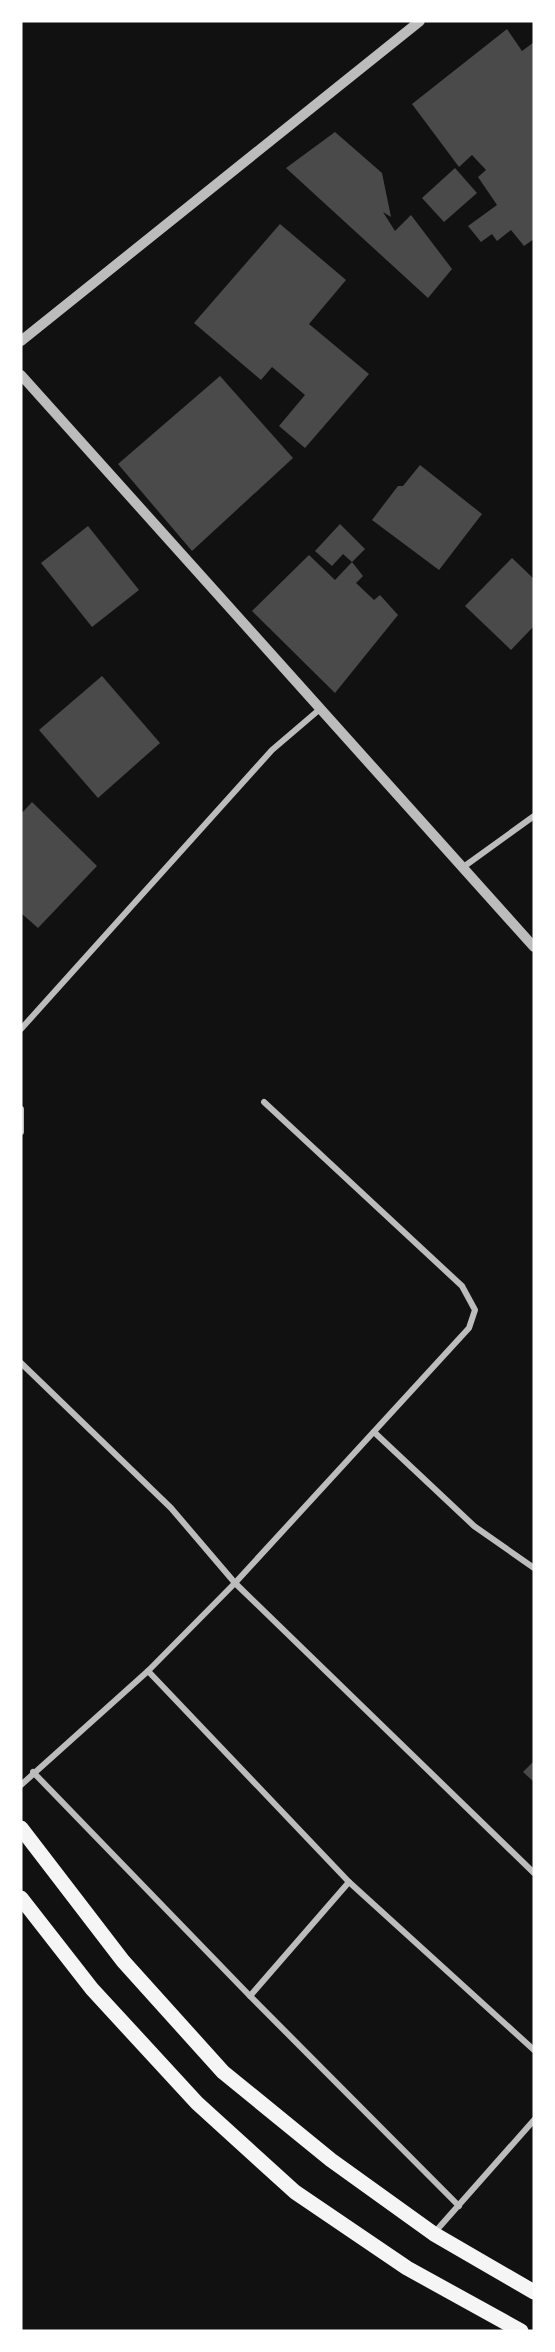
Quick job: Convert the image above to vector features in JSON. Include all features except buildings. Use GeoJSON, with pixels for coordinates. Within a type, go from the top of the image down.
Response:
{"type":"FeatureCollection","features":[{"type":"Feature","properties":{"kind":"main road"},"geometry":{"type":"LineString","coordinates":[[21,1828],[123,1961],[223,2072],[332,2160],[434,2234],[534,2292]]}},
{"type":"Feature","properties":{"kind":"main road"},"geometry":{"type":"LineString","coordinates":[[21,1898],[92,1989],[197,2103],[295,2192],[407,2268],[521,2331]]}},
{"type":"Feature","properties":{"kind":"street"},"geometry":{"type":"LineString","coordinates":[[21,341],[420,21]]}},
{"type":"Feature","properties":{"kind":"street"},"geometry":{"type":"LineString","coordinates":[[21,375],[534,947]]}},
{"type":"Feature","properties":{"kind":"street"},"geometry":{"type":"LineString","coordinates":[[21,1029],[272,750],[320,709]]}},
{"type":"Feature","properties":{"kind":"street"},"geometry":{"type":"LineString","coordinates":[[462,868],[534,816]]}},
{"type":"Feature","properties":{"kind":"street"},"geometry":{"type":"LineString","coordinates":[[21,1785],[148,1671],[235,1583],[469,1328],[475,1310],[462,1286],[264,1102]]}},
{"type":"Feature","properties":{"kind":"street"},"geometry":{"type":"LineString","coordinates":[[21,1109],[21,1132]]}},
{"type":"Feature","properties":{"kind":"street"},"geometry":{"type":"LineString","coordinates":[[21,1363],[171,1508],[235,1583],[534,1873]]}},
{"type":"Feature","properties":{"kind":"street"},"geometry":{"type":"LineString","coordinates":[[374,1432],[474,1526],[534,1568]]}},
{"type":"Feature","properties":{"kind":"street"},"geometry":{"type":"LineString","coordinates":[[148,1671],[349,1882],[534,2050]]}},
{"type":"Feature","properties":{"kind":"street"},"geometry":{"type":"LineString","coordinates":[[33,1772],[249,1996],[459,2206]]}},
{"type":"Feature","properties":{"kind":"street"},"geometry":{"type":"LineString","coordinates":[[249,1996],[349,1882]]}},
{"type":"Feature","properties":{"kind":"street"},"geometry":{"type":"LineString","coordinates":[[434,2234],[534,2120]]}}]}
